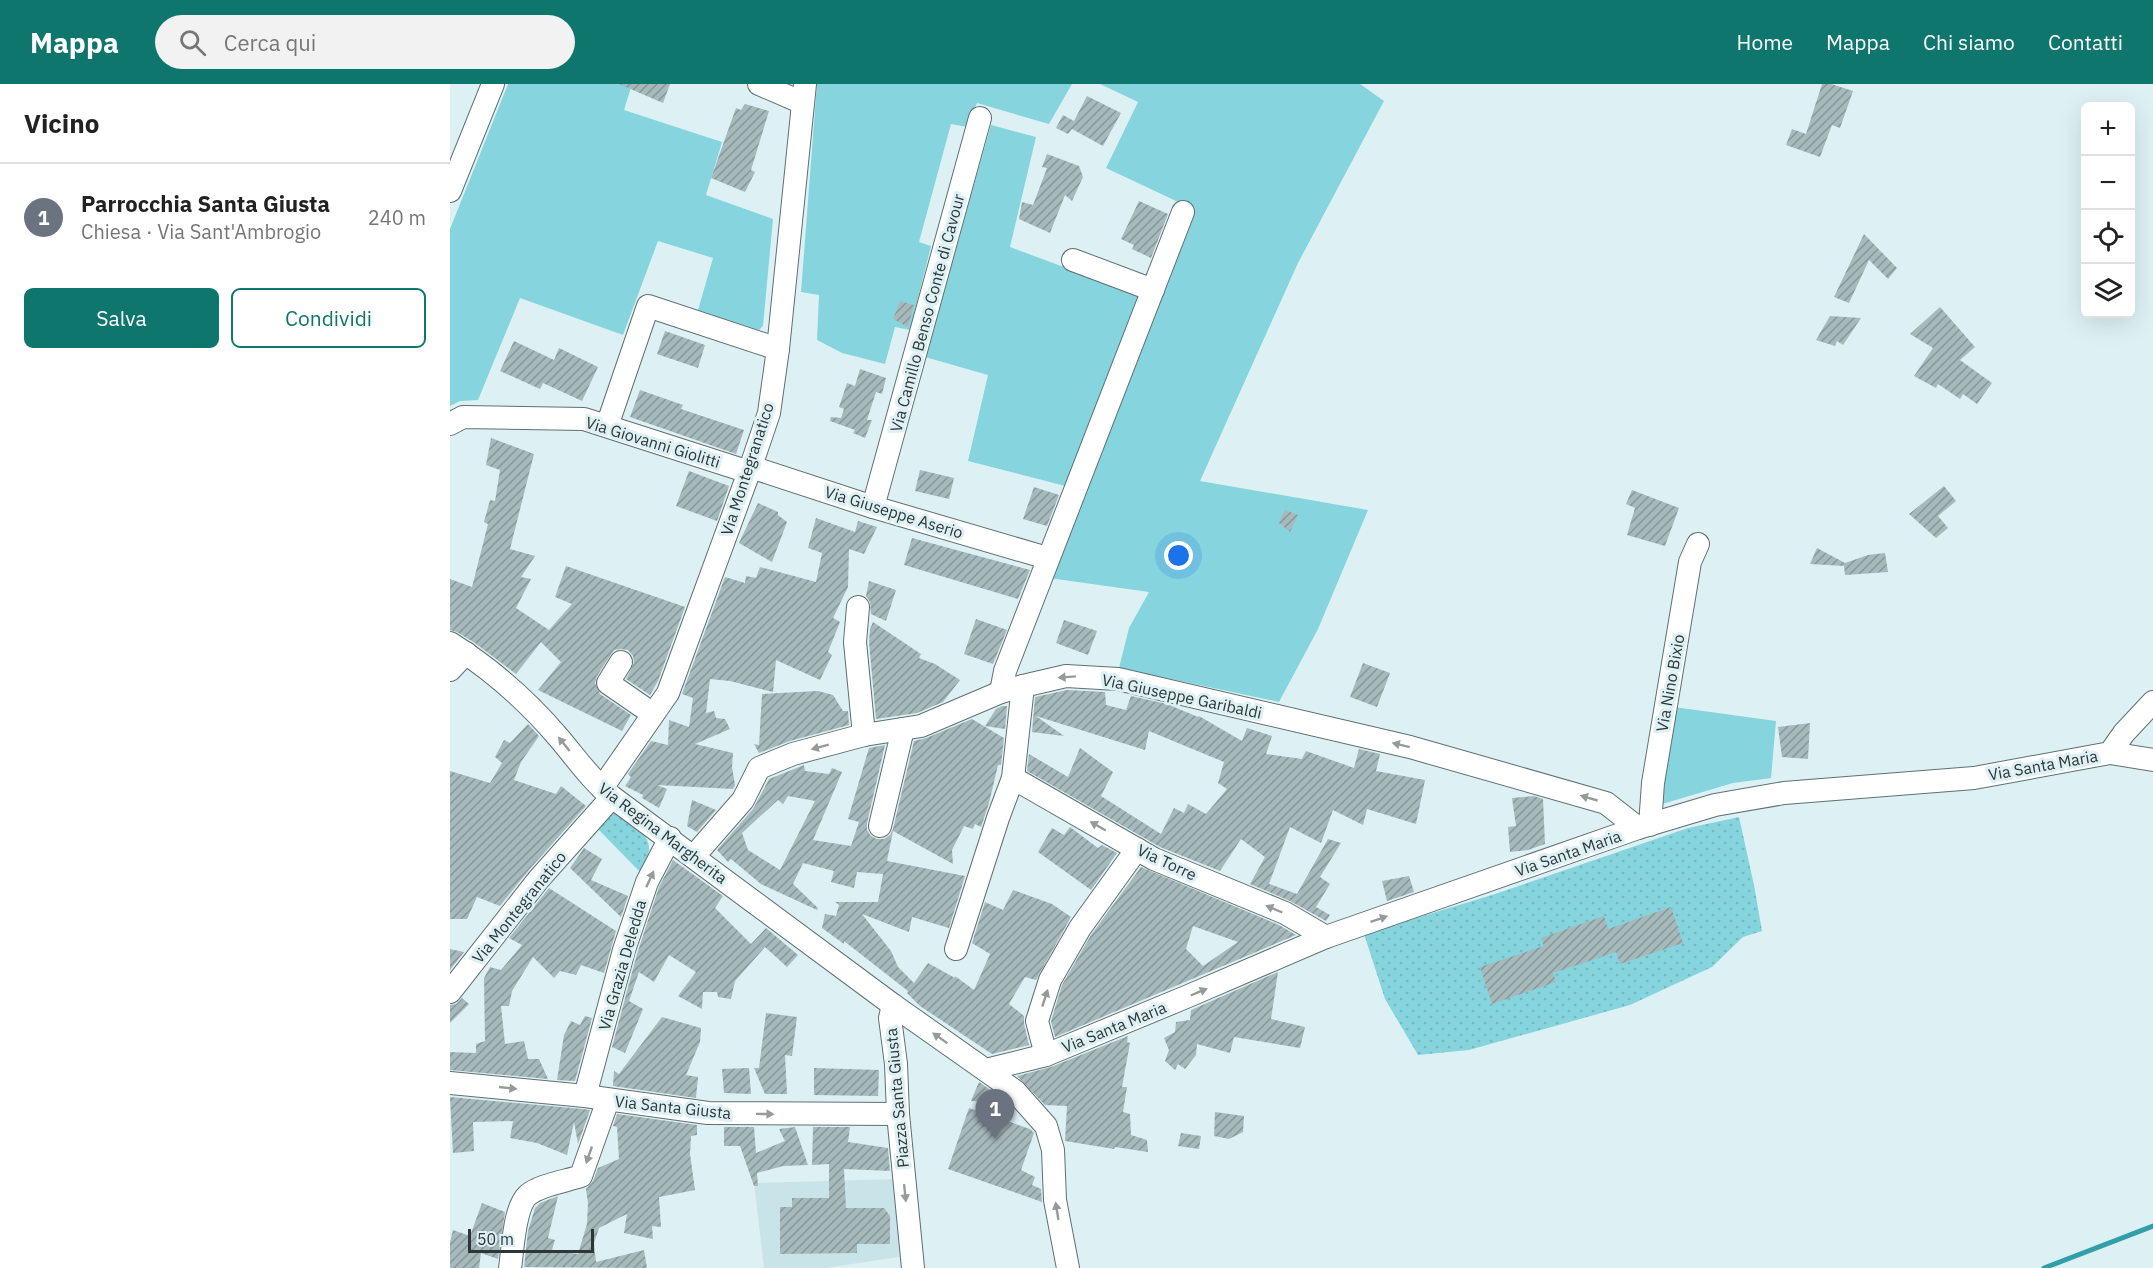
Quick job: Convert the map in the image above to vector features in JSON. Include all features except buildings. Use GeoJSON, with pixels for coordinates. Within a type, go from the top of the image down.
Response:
{"type":"FeatureCollection","features":[{"type":"Feature","properties":{"kind":"street"},"geometry":{"type":"LineString","coordinates":[[450,191],[493,84]]}},
{"type":"Feature","properties":{"kind":"street"},"geometry":{"type":"LineString","coordinates":[[759,84],[804,93]]}},
{"type":"Feature","properties":{"kind":"street","name":"Via Montegranatico"},"geometry":{"type":"LineString","coordinates":[[450,992],[607,792],[668,693],[769,413],[778,349],[804,93]]}},
{"type":"Feature","properties":{"kind":"street","name":"Via Camillo Benso Conte di Cavour"},"geometry":{"type":"LineString","coordinates":[[873,507],[980,118]]}},
{"type":"Feature","properties":{"kind":"street"},"geometry":{"type":"LineString","coordinates":[[1001,692],[1005,671],[1183,212]]}},
{"type":"Feature","properties":{"kind":"street"},"geometry":{"type":"LineString","coordinates":[[1073,260],[1153,290]]}},
{"type":"Feature","properties":{"kind":"street"},"geometry":{"type":"LineString","coordinates":[[607,426],[648,306],[778,349]]}},
{"type":"Feature","properties":{"kind":"street","name":"Via Giovanni Giolitti"},"geometry":{"type":"LineString","coordinates":[[450,424],[463,417],[584,419],[750,470]]}},
{"type":"Feature","properties":{"kind":"street","name":"Via Giuseppe Aserio"},"geometry":{"type":"LineString","coordinates":[[750,470],[1037,555]]}},
{"type":"Feature","properties":{"kind":"street","name":"Via Nino Bixio"},"geometry":{"type":"LineString","coordinates":[[1644,826],[1690,562],[1698,544]]}},
{"type":"Feature","properties":{"kind":"street"},"geometry":{"type":"LineString","coordinates":[[858,607],[855,642],[864,735]]}},
{"type":"Feature","properties":{"kind":"street"},"geometry":{"type":"LineString","coordinates":[[450,670],[458,648]]}},
{"type":"Feature","properties":{"kind":"street","name":"Via Regina Margherita"},"geometry":{"type":"LineString","coordinates":[[458,648],[509,685],[607,792],[893,1005]]}},
{"type":"Feature","properties":{"kind":"street"},"geometry":{"type":"LineString","coordinates":[[621,662],[608,683],[653,714]]}},
{"type":"Feature","properties":{"kind":"street","name":"Via Giuseppe Garibaldi"},"geometry":{"type":"LineString","coordinates":[[694,856],[743,800],[759,768],[792,754],[864,735],[921,726],[1001,692],[1066,676],[1118,679],[1410,747],[1606,803],[1644,826]]}},
{"type":"Feature","properties":{"kind":"street"},"geometry":{"type":"LineString","coordinates":[[956,949],[1013,778],[1023,686]]}},
{"type":"Feature","properties":{"kind":"street","name":"Via Santa Maria"},"geometry":{"type":"LineString","coordinates":[[986,1070],[1046,1054],[1186,997],[1326,936],[1644,826],[1715,805],[1784,793],[1974,778],[2110,753],[2124,733],[2153,702]]}},
{"type":"Feature","properties":{"kind":"street"},"geometry":{"type":"LineString","coordinates":[[880,826],[903,729]]}},
{"type":"Feature","properties":{"kind":"street"},"geometry":{"type":"LineString","coordinates":[[2110,753],[2153,759]]}},
{"type":"Feature","properties":{"kind":"street","name":"Via Torre"},"geometry":{"type":"LineString","coordinates":[[1013,778],[1154,858],[1285,913],[1326,936]]}},
{"type":"Feature","properties":{"kind":"street","name":"Via Grazia Deledda"},"geometry":{"type":"LineString","coordinates":[[585,1096],[624,950],[647,882],[670,838]]}},
{"type":"Feature","properties":{"kind":"street"},"geometry":{"type":"LineString","coordinates":[[1046,1054],[1037,1022],[1050,980],[1080,928],[1137,849]]}},
{"type":"Feature","properties":{"kind":"street","name":"Piazza Santa Giusta"},"geometry":{"type":"LineString","coordinates":[[913,1268],[890,1018],[893,1005],[1015,1091],[1047,1126],[1053,1150],[1055,1200],[1068,1268]]}},
{"type":"Feature","properties":{"kind":"street","name":"Via Santa Giusta"},"geometry":{"type":"LineString","coordinates":[[450,1083],[585,1096],[708,1113],[898,1114]]}},
{"type":"Feature","properties":{"kind":"street"},"geometry":{"type":"LineString","coordinates":[[510,1268],[520,1206],[527,1196],[535,1191],[581,1176],[608,1100]]}},
{"type":"Feature","properties":{"kind":"shaded area"},"geometry":{"type":"Polygon","coordinates":[[[508,84],[632,84],[624,110],[722,142],[706,195],[773,219],[763,326],[759,330],[698,310],[713,258],[658,241],[623,335],[520,298],[478,400],[460,401],[450,406],[450,229],[508,84]]]}},
{"type":"Feature","properties":{"kind":"shaded area"},"geometry":{"type":"Polygon","coordinates":[[[817,84],[1072,84],[1049,124],[977,103],[967,127],[951,124],[919,242],[931,246],[910,330],[895,327],[885,364],[842,353],[817,340],[819,295],[801,292],[817,84]]]}},
{"type":"Feature","properties":{"kind":"shaded area"},"geometry":{"type":"Polygon","coordinates":[[[1100,84],[1360,84],[1384,101],[1298,263],[1200,481],[1368,510],[1318,629],[1279,702],[1119,668],[1129,628],[1149,592],[1049,578],[1193,209],[1106,168],[1138,102],[1100,84]]]}},
{"type":"Feature","properties":{"kind":"shaded area"},"geometry":{"type":"Polygon","coordinates":[[[991,125],[1036,137],[1010,247],[1130,288],[1138,297],[1140,309],[1069,487],[968,461],[988,375],[925,357],[991,125]]]}},
{"type":"Feature","properties":{"kind":"shaded area"},"geometry":{"type":"Polygon","coordinates":[[[1674,707],[1776,721],[1771,778],[1733,783],[1659,805],[1674,707]]]}},
{"type":"Feature","properties":{"kind":"shaded area"},"geometry":{"type":"Polygon","coordinates":[[[611,809],[646,837],[649,850],[640,872],[598,829],[611,809]]]}},
{"type":"Feature","properties":{"kind":"shaded area"},"geometry":{"type":"Polygon","coordinates":[[[1739,817],[1762,931],[1743,937],[1712,967],[1630,1005],[1469,1050],[1418,1055],[1385,999],[1364,934],[1495,894],[1688,828],[1739,817]]]}},
{"type":"Feature","properties":{"kind":"shaded area"},"geometry":{"type":"Polygon","coordinates":[[[897,1179],[905,1256],[826,1268],[764,1268],[754,1183],[897,1179]]]}},
{"type":"Feature","properties":{"kind":"waterway"},"geometry":{"type":"LineString","coordinates":[[2044,1268],[2153,1226]]}},
{"type":"Feature","properties":{"kind":"place","name":"Parrocchia Santa Giusta"},"geometry":{"type":"Point","coordinates":[995,1139]}}]}
